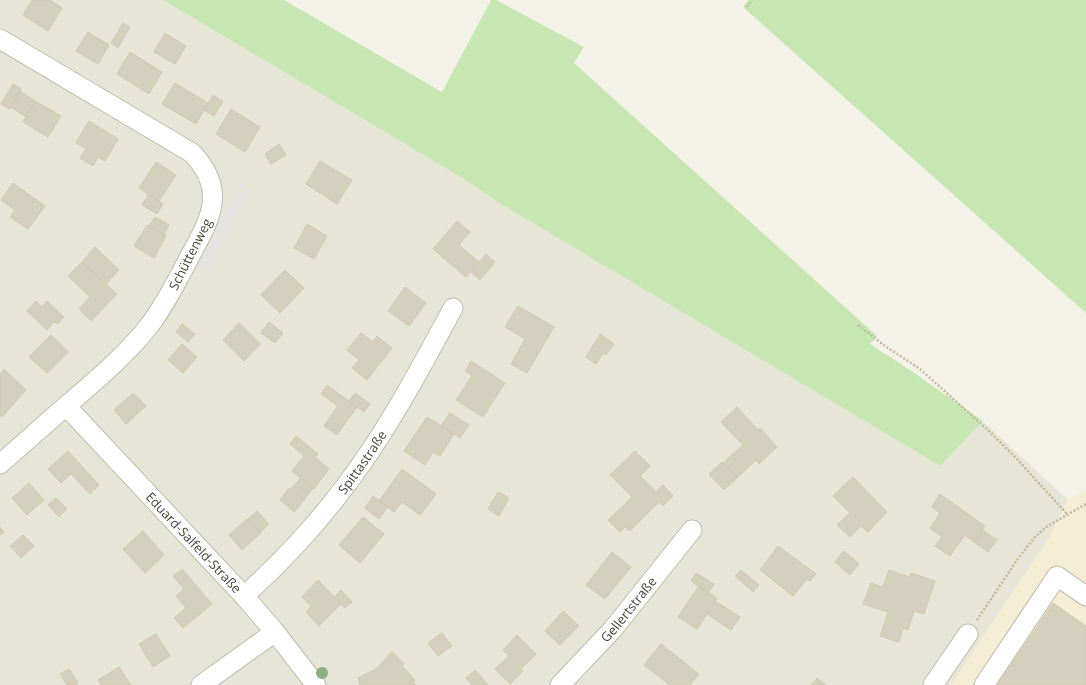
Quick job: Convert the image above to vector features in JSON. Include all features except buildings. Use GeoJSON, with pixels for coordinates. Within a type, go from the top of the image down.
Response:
{"type":"FeatureCollection","features":[{"type":"Feature","properties":{"kind":"street","name":"Schüttenweg"},"geometry":{"type":"LineString","coordinates":[[0,39],[192,153],[206,172],[212,193],[212,203],[207,224],[162,307],[136,341],[93,384],[0,464]]}},
{"type":"Feature","properties":{"kind":"street","name":"Spittastraße"},"geometry":{"type":"LineString","coordinates":[[244,596],[269,574],[307,534],[341,492],[375,443],[414,378],[453,308]]}},
{"type":"Feature","properties":{"kind":"street","name":"Eduard-Salfeld-Straße"},"geometry":{"type":"LineString","coordinates":[[66,406],[244,596],[275,632],[316,685]]}},
{"type":"Feature","properties":{"kind":"street","name":"Gellertstraße"},"geometry":{"type":"LineString","coordinates":[[560,685],[613,629],[692,530]]}},
{"type":"Feature","properties":{"kind":"street"},"geometry":{"type":"LineString","coordinates":[[984,685],[1057,576],[1086,596]]}},
{"type":"Feature","properties":{"kind":"street"},"geometry":{"type":"LineString","coordinates":[[201,685],[275,632]]}},
{"type":"Feature","properties":{"kind":"street"},"geometry":{"type":"LineString","coordinates":[[933,685],[968,634]]}},
{"type":"Feature","properties":{"kind":"path"},"geometry":{"type":"LineString","coordinates":[[747,6],[752,0]]}},
{"type":"Feature","properties":{"kind":"path"},"geometry":{"type":"LineString","coordinates":[[858,325],[885,346],[920,369],[990,432],[1068,515]]}},
{"type":"Feature","properties":{"kind":"path"},"geometry":{"type":"LineString","coordinates":[[968,634],[1017,560],[1034,538],[1046,527],[1086,504]]}},
{"type":"Feature","properties":{"kind":"shaded area"},"geometry":{"type":"Polygon","coordinates":[[[0,0],[163,0],[464,179],[496,201],[940,466],[983,421],[1068,500],[1050,537],[951,685],[0,685],[0,0]]]}},
{"type":"Feature","properties":{"kind":"shaded area"},"geometry":{"type":"Polygon","coordinates":[[[240,184],[251,190],[210,269],[196,269],[240,184]]]}},
{"type":"Feature","properties":{"kind":"shaded area"},"geometry":{"type":"Polygon","coordinates":[[[1086,490],[1086,685],[951,685],[1050,537],[1068,500],[1086,490]]]}},
{"type":"Feature","properties":{"kind":"green space"},"geometry":{"type":"Polygon","coordinates":[[[163,0],[284,0],[442,92],[491,0],[496,0],[584,47],[574,63],[877,336],[870,344],[983,421],[940,466],[496,201],[464,179],[163,0]]]}},
{"type":"Feature","properties":{"kind":"green space"},"geometry":{"type":"Polygon","coordinates":[[[748,0],[1086,0],[1086,313],[743,7],[748,0]]]}}]}
